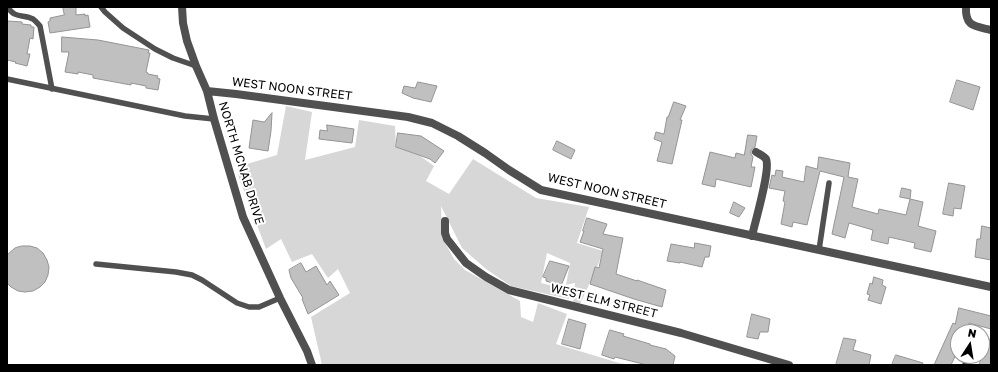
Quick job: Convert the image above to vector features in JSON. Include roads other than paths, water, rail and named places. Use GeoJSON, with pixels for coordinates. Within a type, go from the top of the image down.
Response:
{"type":"FeatureCollection","features":[{"type":"Feature","properties":{"kind":"street","name":"NORTH MCNAB DRIVE"},"geometry":{"type":"LineString","coordinates":[[182,7],[183,23],[187,41],[207,91],[243,217],[280,298],[307,351],[312,365]]}},
{"type":"Feature","properties":{"kind":"street"},"geometry":{"type":"LineString","coordinates":[[966,7],[966,16],[969,22],[976,26],[991,30]]}},
{"type":"Feature","properties":{"kind":"street","name":"WEST NOON STREET"},"geometry":{"type":"LineString","coordinates":[[207,91],[244,94],[408,117],[432,123],[458,136],[541,190],[991,287]]}},
{"type":"Feature","properties":{"kind":"street"},"geometry":{"type":"LineString","coordinates":[[752,236],[767,168],[766,160],[762,155],[756,152]]}},
{"type":"Feature","properties":{"kind":"street","name":"WEST ELM STREET"},"geometry":{"type":"LineString","coordinates":[[445,221],[445,233],[447,239],[466,263],[486,277],[509,290],[681,333],[789,365]]}},
{"type":"Feature","properties":{"kind":"lane"},"geometry":{"type":"LineString","coordinates":[[8,7],[11,12],[34,20],[40,26],[52,89]]}},
{"type":"Feature","properties":{"kind":"lane"},"geometry":{"type":"LineString","coordinates":[[102,7],[105,12],[124,28],[155,49],[173,58],[196,66]]}},
{"type":"Feature","properties":{"kind":"lane"},"geometry":{"type":"LineString","coordinates":[[7,79],[185,116],[214,119]]}},
{"type":"Feature","properties":{"kind":"lane"},"geometry":{"type":"LineString","coordinates":[[819,250],[829,183]]}},
{"type":"Feature","properties":{"kind":"lane"},"geometry":{"type":"LineString","coordinates":[[96,264],[192,275],[237,303],[250,308],[259,307],[280,298]]}}]}
